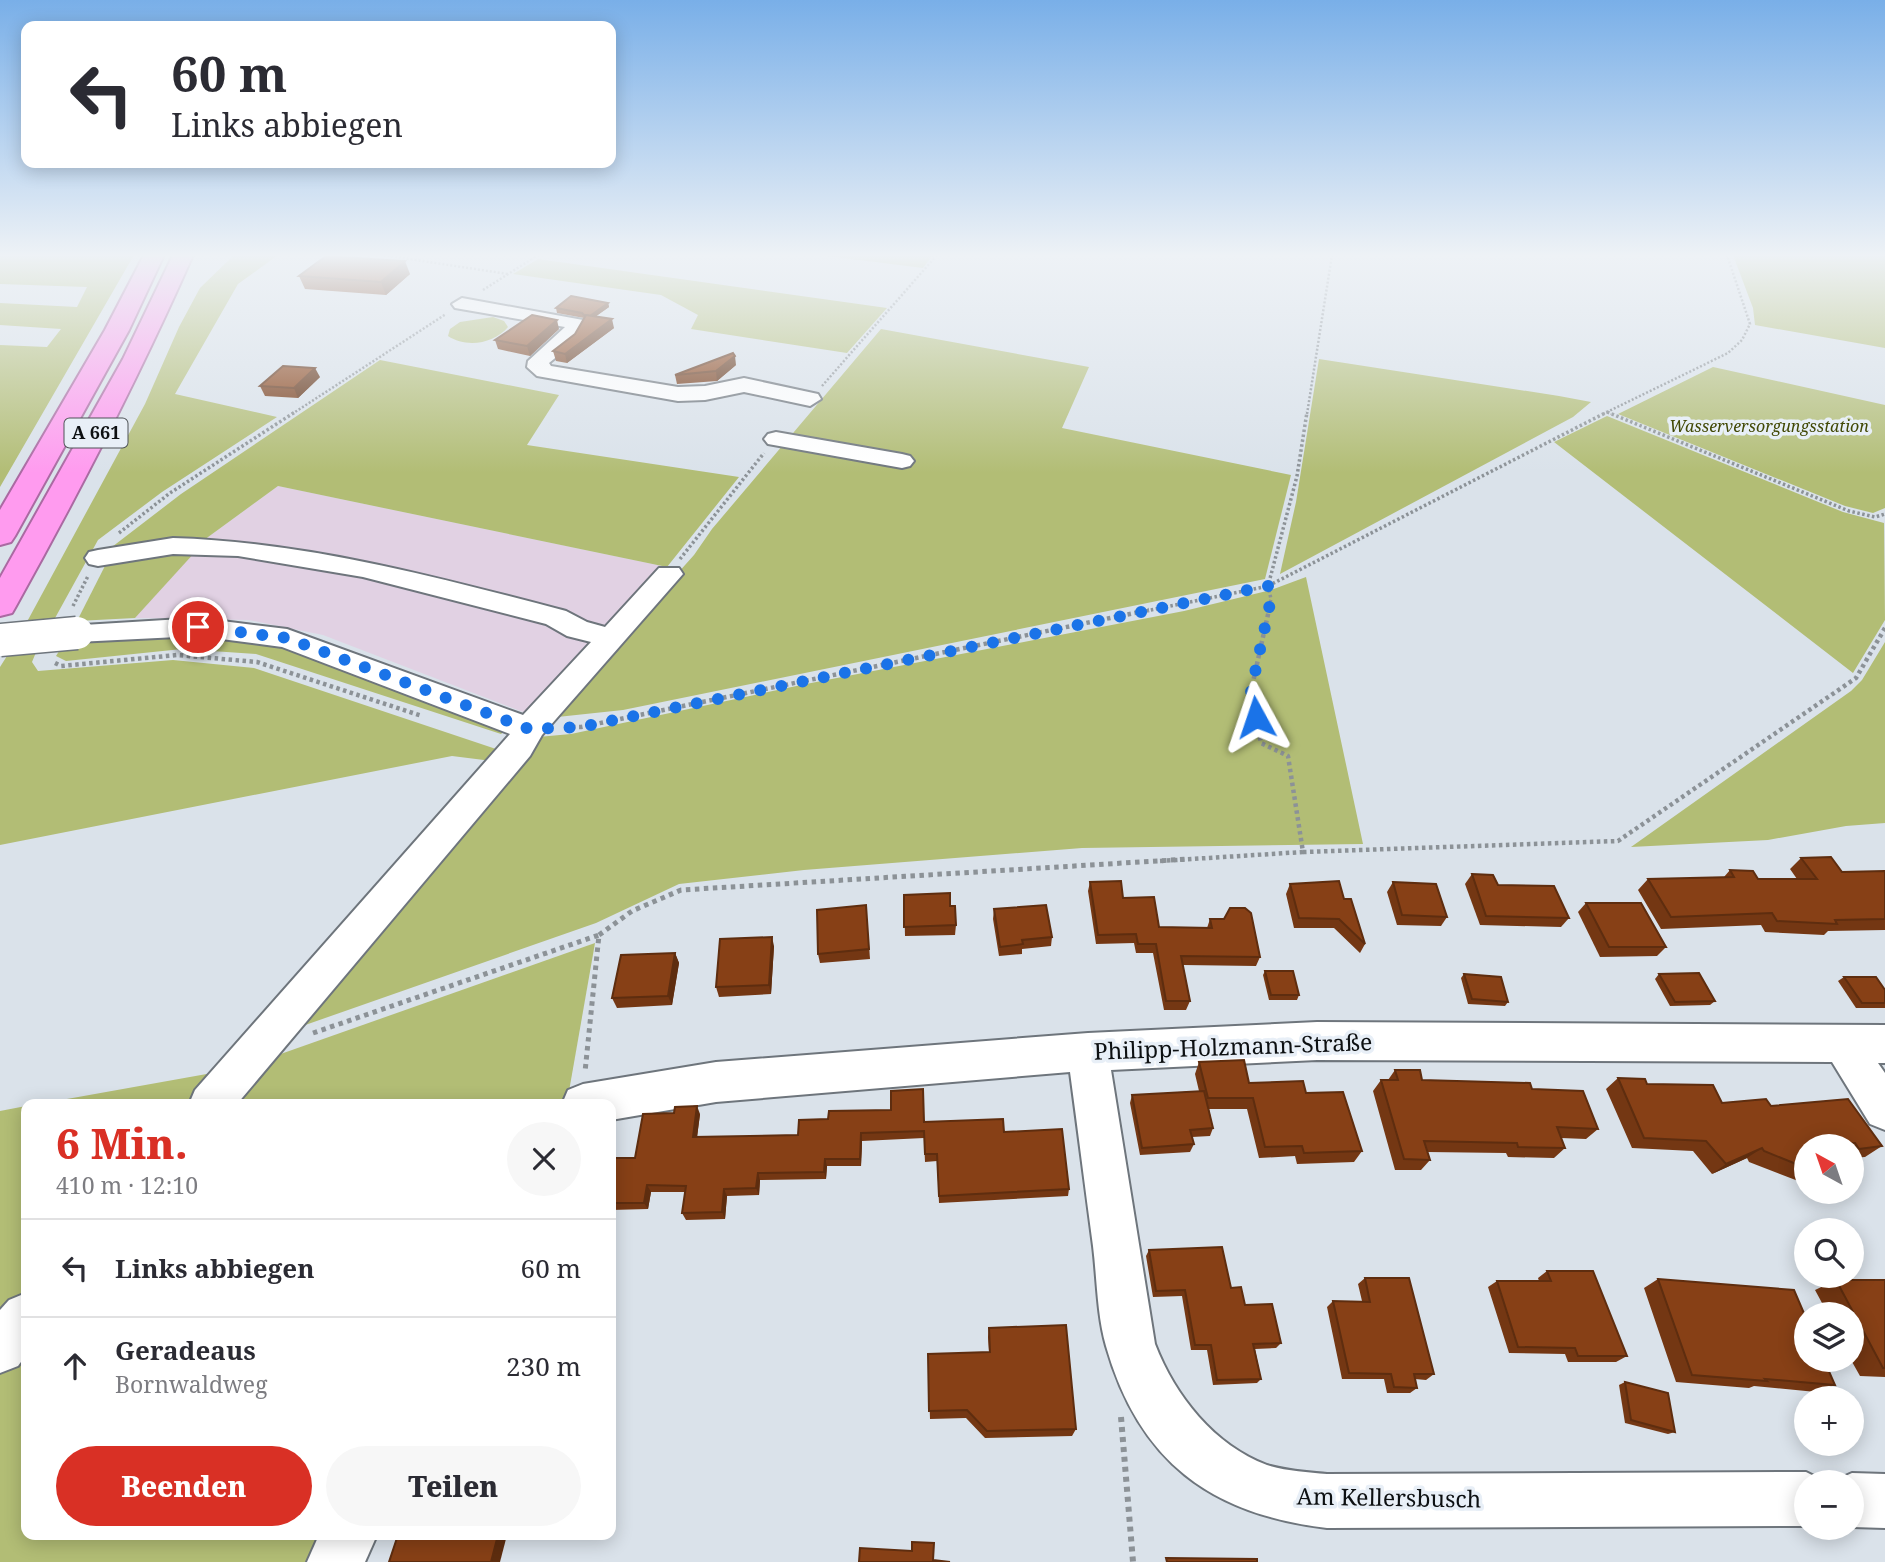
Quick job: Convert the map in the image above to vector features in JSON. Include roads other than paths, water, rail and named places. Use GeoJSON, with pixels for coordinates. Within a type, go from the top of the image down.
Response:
{"type":"FeatureCollection","features":[{"type":"Feature","properties":{"kind":"highway","name":"A 661"},"geometry":{"type":"LineString","coordinates":[[0,536],[118,328]]}},
{"type":"Feature","properties":{"kind":"highway","name":"A 661"},"geometry":{"type":"LineString","coordinates":[[0,606],[65,493],[149,328]]}},
{"type":"Feature","properties":{"kind":"street"},"geometry":{"type":"LineString","coordinates":[[575,328],[539,361],[538,367],[545,371],[677,394],[705,393],[744,386],[810,399]]}},
{"type":"Feature","properties":{"kind":"street"},"geometry":{"type":"LineString","coordinates":[[776,439],[902,461]]}},
{"type":"Feature","properties":{"kind":"street"},"geometry":{"type":"LineString","coordinates":[[98,558],[173,546],[239,548],[376,572],[556,617],[577,629],[611,638]]}},
{"type":"Feature","properties":{"kind":"street"},"geometry":{"type":"LineString","coordinates":[[214,1099],[519,748],[529,729],[669,574]]}},
{"type":"Feature","properties":{"kind":"street"},"geometry":{"type":"LineString","coordinates":[[0,640],[198,627],[287,638],[529,729]]}},
{"type":"Feature","properties":{"kind":"street","name":"Philipp-Holzmann-Straße"},"geometry":{"type":"LineString","coordinates":[[583,1093],[1088,1052],[1317,1041],[1885,1044]]}},
{"type":"Feature","properties":{"kind":"street"},"geometry":{"type":"LineString","coordinates":[[1843,1044],[1885,1110]]}},
{"type":"Feature","properties":{"kind":"street","name":"Am Kellersbusch"},"geometry":{"type":"LineString","coordinates":[[1088,1052],[1134,1362],[1166,1419],[1197,1451],[1221,1469],[1258,1489],[1284,1496],[1327,1501],[1794,1499]]}},
{"type":"Feature","properties":{"kind":"street"},"geometry":{"type":"LineString","coordinates":[[0,1348],[21,1323]]}},
{"type":"Feature","properties":{"kind":"street"},"geometry":{"type":"LineString","coordinates":[[1864,1500],[1885,1500]]}},
{"type":"Feature","properties":{"kind":"street"},"geometry":{"type":"LineString","coordinates":[[335,1562],[346,1540]]}},
{"type":"Feature","properties":{"kind":"park label","name":"Wasserversorgungsstation"},"geometry":{"type":"Point","coordinates":[1769,426]}}]}
